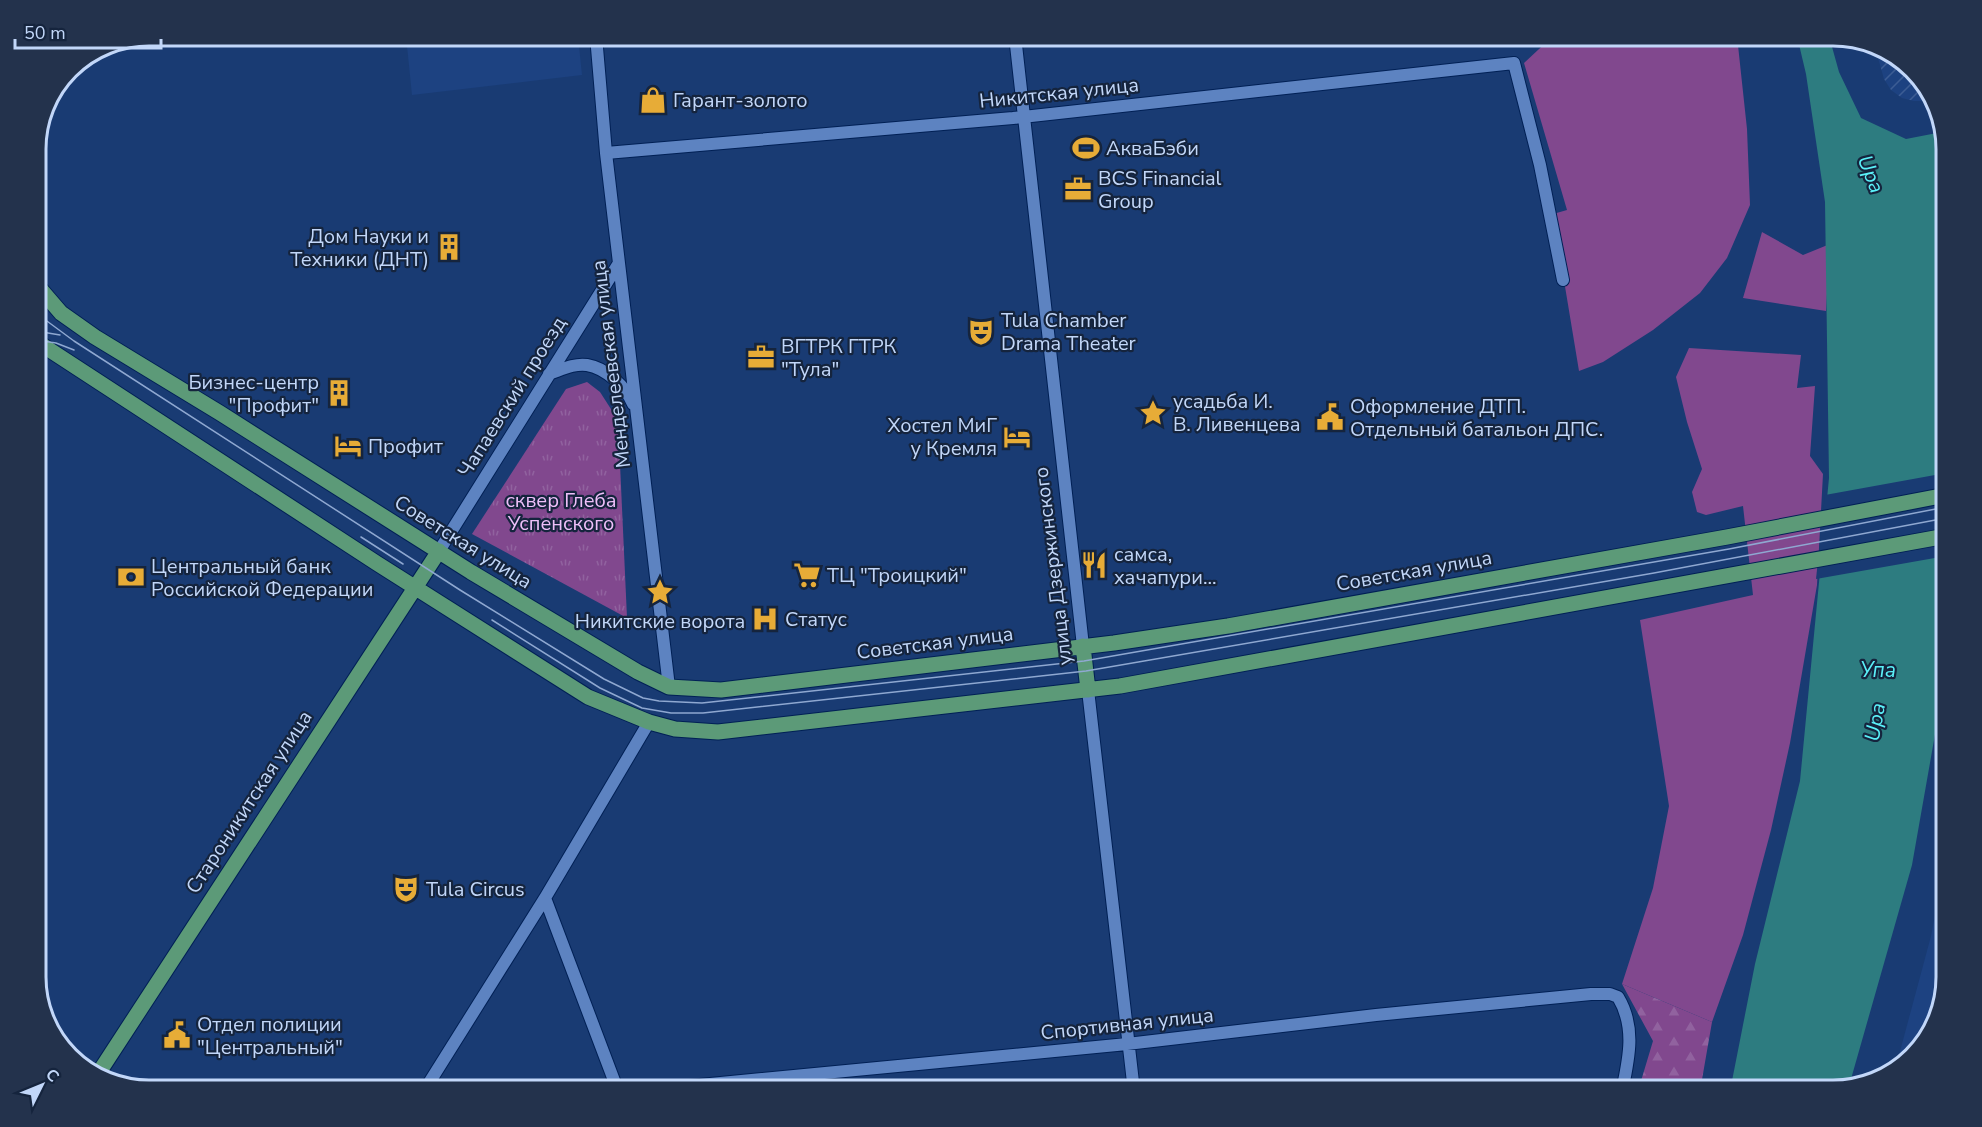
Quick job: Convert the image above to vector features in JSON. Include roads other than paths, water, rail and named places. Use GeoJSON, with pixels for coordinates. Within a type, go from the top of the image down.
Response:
{"type":"FeatureCollection","features":[{"type":"Feature","properties":{"kind":"main road","name":"Советская улица"},"geometry":{"type":"LineString","coordinates":[[47,298],[61,313],[95,337],[439,551],[638,672],[669,687],[721,690],[1228,626],[1727,537],[1935,497]]}},
{"type":"Feature","properties":{"kind":"main road"},"geometry":{"type":"LineString","coordinates":[[47,348],[378,564],[588,697],[649,722],[675,729],[718,732],[1133,684],[1935,538]]}},
{"type":"Feature","properties":{"kind":"main road","name":"Староникитская улица"},"geometry":{"type":"LineString","coordinates":[[101,1069],[439,551]]}},
{"type":"Feature","properties":{"kind":"main road","name":"улица Дзержинского"},"geometry":{"type":"LineString","coordinates":[[1083,646],[1088,690]]}},
{"type":"Feature","properties":{"kind":"street","name":"Менделеевская улица"},"geometry":{"type":"LineString","coordinates":[[597,46],[606,153],[669,687]]}},
{"type":"Feature","properties":{"kind":"street","name":"улица Дзержинского"},"geometry":{"type":"LineString","coordinates":[[1016,46],[1083,646]]}},
{"type":"Feature","properties":{"kind":"street","name":"Никитская улица"},"geometry":{"type":"LineString","coordinates":[[606,153],[1024,117],[1514,63],[1540,165],[1563,280]]}},
{"type":"Feature","properties":{"kind":"street","name":"Чапаевский проезд"},"geometry":{"type":"LineString","coordinates":[[439,551],[619,263]]}},
{"type":"Feature","properties":{"kind":"street"},"geometry":{"type":"LineString","coordinates":[[549,374],[571,366],[586,365],[601,370],[614,379],[630,397],[635,408]]}},
{"type":"Feature","properties":{"kind":"street","name":"улица Дзержинского"},"geometry":{"type":"LineString","coordinates":[[1088,690],[1133,1081]]}},
{"type":"Feature","properties":{"kind":"street"},"geometry":{"type":"LineString","coordinates":[[430,1081],[545,898],[649,722]]}},
{"type":"Feature","properties":{"kind":"street"},"geometry":{"type":"LineString","coordinates":[[545,898],[614,1081]]}},
{"type":"Feature","properties":{"kind":"street","name":"Спортивная улица"},"geometry":{"type":"LineString","coordinates":[[742,1081],[1127,1044],[1376,1015],[1610,994],[1618,997],[1626,1010],[1631,1051],[1624,1081]]}},
{"type":"Feature","properties":{"kind":"water","name":"Упа"},"geometry":{"type":"Polygon","coordinates":[[[1799,46],[1832,46],[1839,72],[1861,118],[1906,139],[1934,134],[1936,730],[1912,865],[1851,1079],[1832,1081],[1732,1081],[1755,964],[1800,781],[1829,478],[1825,202],[1806,74],[1799,46]]]}},
{"type":"Feature","properties":{"kind":"tram line"},"geometry":{"type":"LineString","coordinates":[[47,321],[74,341],[460,590],[604,679],[643,698],[659,701],[702,703],[1084,661],[1729,549],[1935,509]]}},
{"type":"Feature","properties":{"kind":"tram line"},"geometry":{"type":"LineString","coordinates":[[47,333],[60,335]]}},
{"type":"Feature","properties":{"kind":"tram line"},"geometry":{"type":"LineString","coordinates":[[47,342],[74,350]]}},
{"type":"Feature","properties":{"kind":"tram line"},"geometry":{"type":"LineString","coordinates":[[492,620],[600,688],[642,708],[671,713],[703,713],[1086,671],[1654,573],[1935,520]]}},
{"type":"Feature","properties":{"kind":"tram line"},"geometry":{"type":"LineString","coordinates":[[361,537],[403,564]]}},
{"type":"Feature","properties":{"kind":"place","name":"Гарант-золото"},"geometry":{"type":"Point","coordinates":[653,100]}},
{"type":"Feature","properties":{"kind":"place","name":"АкваБэби"},"geometry":{"type":"Point","coordinates":[1086,148]}},
{"type":"Feature","properties":{"kind":"place","name":"BCS Financial Group"},"geometry":{"type":"Point","coordinates":[1078,189]}},
{"type":"Feature","properties":{"kind":"place","name":"Дом Науки и Техники (ДНТ)"},"geometry":{"type":"Point","coordinates":[449,247]}},
{"type":"Feature","properties":{"kind":"place","name":"Tula Chamber Drama Theater"},"geometry":{"type":"Point","coordinates":[981,332]}},
{"type":"Feature","properties":{"kind":"place","name":"ВГТРК ГТРК \"Тула\""},"geometry":{"type":"Point","coordinates":[761,357]}},
{"type":"Feature","properties":{"kind":"place","name":"Бизнес-центр \"Профит\""},"geometry":{"type":"Point","coordinates":[339,393]}},
{"type":"Feature","properties":{"kind":"place","name":"усадьба И. В. Ливенцева"},"geometry":{"type":"Point","coordinates":[1153,413]}},
{"type":"Feature","properties":{"kind":"place","name":"Оформление ДТП. Отдельный батальон ДПС."},"geometry":{"type":"Point","coordinates":[1330,417]}},
{"type":"Feature","properties":{"kind":"place","name":"Хостел МиГ у Кремля"},"geometry":{"type":"Point","coordinates":[1017,437]}},
{"type":"Feature","properties":{"kind":"place","name":"Профит"},"geometry":{"type":"Point","coordinates":[348,446]}},
{"type":"Feature","properties":{"kind":"place","name":"самса, хачапури..."},"geometry":{"type":"Point","coordinates":[1094,565]}},
{"type":"Feature","properties":{"kind":"place","name":"ТЦ \"Троицкий\""},"geometry":{"type":"Point","coordinates":[807,575]}},
{"type":"Feature","properties":{"kind":"place","name":"Центральный банк Российской Федерации"},"geometry":{"type":"Point","coordinates":[131,577]}},
{"type":"Feature","properties":{"kind":"place","name":"Никитские ворота"},"geometry":{"type":"Point","coordinates":[660,592]}},
{"type":"Feature","properties":{"kind":"place","name":"Статус"},"geometry":{"type":"Point","coordinates":[765,619]}},
{"type":"Feature","properties":{"kind":"place","name":"Tula Circus"},"geometry":{"type":"Point","coordinates":[406,889]}},
{"type":"Feature","properties":{"kind":"place","name":"Отдел полиции \"Центральный\""},"geometry":{"type":"Point","coordinates":[177,1035]}},
{"type":"Feature","properties":{"kind":"water label","name":"Upa"},"geometry":{"type":"Point","coordinates":[1871,174]}},
{"type":"Feature","properties":{"kind":"water label","name":"Upa"},"geometry":{"type":"Point","coordinates":[1875,722]}},
{"type":"Feature","properties":{"kind":"park label","name":"сквер Глеба Успенского"},"geometry":{"type":"Point","coordinates":[561,512]}}]}
